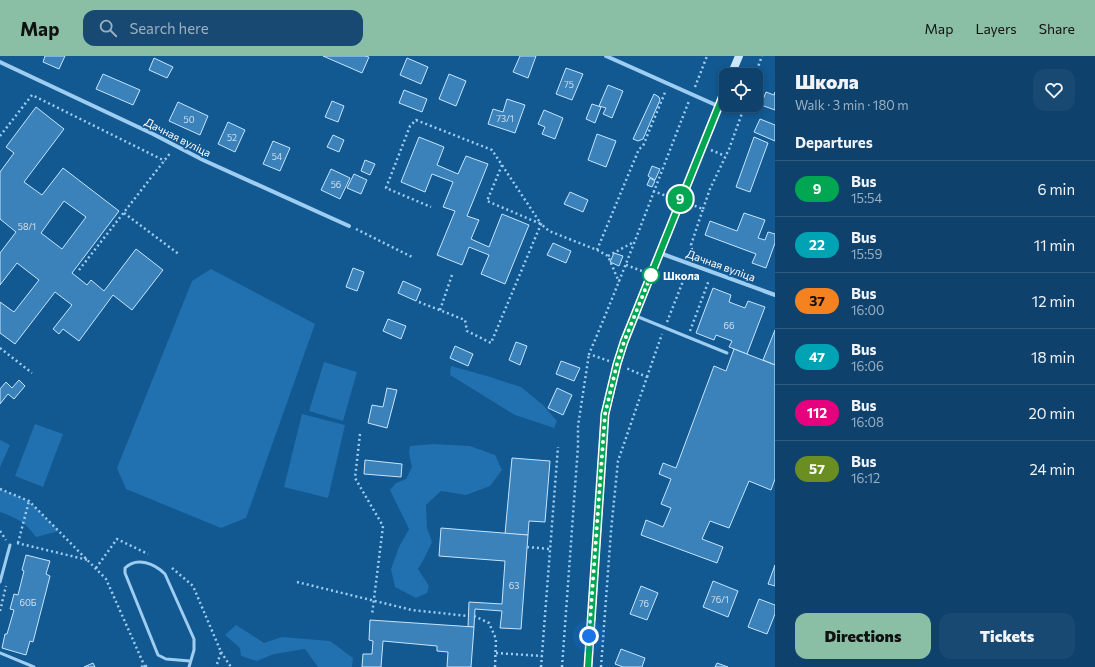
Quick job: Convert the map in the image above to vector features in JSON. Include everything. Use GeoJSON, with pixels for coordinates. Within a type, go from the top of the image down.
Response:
{"type":"FeatureCollection","features":[{"type":"Feature","properties":{"kind":"main road"},"geometry":{"type":"LineString","coordinates":[[734,68],[739,56]]}},
{"type":"Feature","properties":{"kind":"main road"},"geometry":{"type":"LineString","coordinates":[[588,667],[605,414],[617,364],[634,316],[718,106]]}},
{"type":"Feature","properties":{"kind":"street"},"geometry":{"type":"LineString","coordinates":[[606,56],[718,106]]}},
{"type":"Feature","properties":{"kind":"street","name":"Дачная вуліца"},"geometry":{"type":"LineString","coordinates":[[0,62],[211,163],[349,226]]}},
{"type":"Feature","properties":{"kind":"street","name":"Дачная вуліца"},"geometry":{"type":"LineString","coordinates":[[660,253],[775,295]]}},
{"type":"Feature","properties":{"kind":"lane"},"geometry":{"type":"LineString","coordinates":[[634,316],[728,353]]}},
{"type":"Feature","properties":{"kind":"lane"},"geometry":{"type":"LineString","coordinates":[[0,582],[10,546]]}},
{"type":"Feature","properties":{"kind":"lane"},"geometry":{"type":"LineString","coordinates":[[189,667],[194,650],[194,639],[166,574],[159,568],[143,562],[136,562],[127,566],[125,568],[125,573],[158,655],[166,659],[190,661]]}},
{"type":"Feature","properties":{"kind":"lane"},"geometry":{"type":"LineString","coordinates":[[0,653],[34,667]]}},
{"type":"Feature","properties":{"kind":"path"},"geometry":{"type":"LineString","coordinates":[[758,68],[762,56]]}},
{"type":"Feature","properties":{"kind":"path"},"geometry":{"type":"LineString","coordinates":[[597,250],[639,149],[644,146],[668,84]]}},
{"type":"Feature","properties":{"kind":"path"},"geometry":{"type":"LineString","coordinates":[[0,136],[32,95],[165,161]]}},
{"type":"Feature","properties":{"kind":"path"},"geometry":{"type":"LineString","coordinates":[[646,377],[690,263],[693,254],[691,245],[710,189],[742,112]]}},
{"type":"Feature","properties":{"kind":"path"},"geometry":{"type":"LineString","coordinates":[[431,207],[386,188],[410,126],[416,120],[492,150],[540,224]]}},
{"type":"Feature","properties":{"kind":"path"},"geometry":{"type":"LineString","coordinates":[[702,147],[725,156]]}},
{"type":"Feature","properties":{"kind":"path"},"geometry":{"type":"LineString","coordinates":[[79,270],[172,152],[165,149]]}},
{"type":"Feature","properties":{"kind":"path"},"geometry":{"type":"LineString","coordinates":[[502,165],[487,200],[540,224],[549,231],[597,250],[608,256],[619,282]]}},
{"type":"Feature","properties":{"kind":"path"},"geometry":{"type":"LineString","coordinates":[[653,191],[703,209]]}},
{"type":"Feature","properties":{"kind":"path"},"geometry":{"type":"LineString","coordinates":[[124,213],[180,255]]}},
{"type":"Feature","properties":{"kind":"path"},"geometry":{"type":"LineString","coordinates":[[419,302],[465,320],[467,331],[491,343],[540,224]]}},
{"type":"Feature","properties":{"kind":"path"},"geometry":{"type":"LineString","coordinates":[[349,226],[414,258]]}},
{"type":"Feature","properties":{"kind":"path"},"geometry":{"type":"LineString","coordinates":[[608,256],[634,242]]}},
{"type":"Feature","properties":{"kind":"path"},"geometry":{"type":"LineString","coordinates":[[626,265],[651,274]]}},
{"type":"Feature","properties":{"kind":"path"},"geometry":{"type":"LineString","coordinates":[[687,337],[712,272]]}},
{"type":"Feature","properties":{"kind":"path"},"geometry":{"type":"LineString","coordinates":[[440,310],[452,276]]}},
{"type":"Feature","properties":{"kind":"path"},"geometry":{"type":"LineString","coordinates":[[0,348],[32,373]]}},
{"type":"Feature","properties":{"kind":"path"},"geometry":{"type":"LineString","coordinates":[[562,667],[578,446],[578,426],[589,354]]}},
{"type":"Feature","properties":{"kind":"path"},"geometry":{"type":"LineString","coordinates":[[360,434],[354,478],[383,526],[372,615]]}},
{"type":"Feature","properties":{"kind":"path"},"geometry":{"type":"LineString","coordinates":[[541,667],[558,447]]}},
{"type":"Feature","properties":{"kind":"path"},"geometry":{"type":"LineString","coordinates":[[0,489],[29,501],[89,560],[106,579],[146,666],[141,667]]}},
{"type":"Feature","properties":{"kind":"path"},"geometry":{"type":"LineString","coordinates":[[0,530],[10,546],[18,543],[89,560]]}},
{"type":"Feature","properties":{"kind":"path"},"geometry":{"type":"LineString","coordinates":[[527,547],[550,549]]}},
{"type":"Feature","properties":{"kind":"path"},"geometry":{"type":"LineString","coordinates":[[297,582],[373,602],[412,610],[468,616]]}},
{"type":"Feature","properties":{"kind":"path"},"geometry":{"type":"LineString","coordinates":[[474,616],[489,623],[496,640],[495,667]]}},
{"type":"Feature","properties":{"kind":"path"},"geometry":{"type":"LineString","coordinates":[[221,652],[231,667]]}},
{"type":"Feature","properties":{"kind":"path"},"geometry":{"type":"LineString","coordinates":[[496,654],[542,656]]}},
{"type":"Feature","properties":{"kind":"shaded area"},"geometry":{"type":"Polygon","coordinates":[[[211,269],[315,324],[246,518],[221,528],[126,489],[117,468],[192,281],[211,269]]]}},
{"type":"Feature","properties":{"kind":"shaded area"},"geometry":{"type":"Polygon","coordinates":[[[324,362],[357,372],[343,421],[309,411],[324,362]]]}},
{"type":"Feature","properties":{"kind":"shaded area"},"geometry":{"type":"Polygon","coordinates":[[[451,366],[521,387],[543,405],[557,421],[554,428],[515,415],[450,375],[451,366]]]}},
{"type":"Feature","properties":{"kind":"shaded area"},"geometry":{"type":"Polygon","coordinates":[[[302,414],[345,425],[328,498],[284,487],[302,414]]]}},
{"type":"Feature","properties":{"kind":"shaded area"},"geometry":{"type":"Polygon","coordinates":[[[35,424],[63,434],[43,487],[15,476],[35,424]]]}},
{"type":"Feature","properties":{"kind":"shaded area"},"geometry":{"type":"Polygon","coordinates":[[[0,440],[10,445],[0,467],[0,440]]]}},
{"type":"Feature","properties":{"kind":"shaded area"},"geometry":{"type":"Polygon","coordinates":[[[433,444],[470,446],[495,455],[502,470],[490,486],[466,495],[441,491],[426,505],[427,528],[432,542],[418,569],[429,586],[427,593],[416,598],[395,587],[391,569],[399,547],[409,529],[390,490],[396,483],[406,479],[412,467],[409,453],[410,446],[433,444]]]}},
{"type":"Feature","properties":{"kind":"shaded area"},"geometry":{"type":"Polygon","coordinates":[[[0,489],[29,501],[59,531],[36,537],[29,528],[21,522],[0,512],[0,489]]]}},
{"type":"Feature","properties":{"kind":"shaded area"},"geometry":{"type":"Polygon","coordinates":[[[236,625],[264,643],[282,637],[330,641],[353,658],[352,667],[318,667],[305,649],[274,654],[257,661],[241,656],[240,648],[225,635],[236,625]]]}},
{"type":"Feature","properties":{"kind":"building"},"geometry":{"type":"Polygon","coordinates":[[[45,56],[65,56],[59,69],[43,62],[45,56]]]}},
{"type":"Feature","properties":{"kind":"building"},"geometry":{"type":"Polygon","coordinates":[[[323,56],[365,56],[369,57],[362,73],[323,56]]]}},
{"type":"Feature","properties":{"kind":"building"},"geometry":{"type":"Polygon","coordinates":[[[520,56],[536,56],[528,78],[513,72],[520,56]]]}},
{"type":"Feature","properties":{"kind":"building"},"geometry":{"type":"Polygon","coordinates":[[[154,58],[173,67],[167,78],[149,70],[154,58]]]}},
{"type":"Feature","properties":{"kind":"building"},"geometry":{"type":"Polygon","coordinates":[[[407,58],[428,67],[421,84],[400,75],[407,58]]]}},
{"type":"Feature","properties":{"kind":"building"},"geometry":{"type":"Polygon","coordinates":[[[566,68],[583,74],[572,100],[556,94],[566,68]]]}},
{"type":"Feature","properties":{"kind":"building"},"geometry":{"type":"Polygon","coordinates":[[[103,74],[140,90],[133,105],[96,89],[103,74]]]}},
{"type":"Feature","properties":{"kind":"building"},"geometry":{"type":"Polygon","coordinates":[[[449,74],[466,81],[456,106],[439,99],[449,74]]]}},
{"type":"Feature","properties":{"kind":"building"},"geometry":{"type":"Polygon","coordinates":[[[608,85],[623,91],[612,118],[603,114],[606,108],[599,106],[608,85]]]}},
{"type":"Feature","properties":{"kind":"building"},"geometry":{"type":"Polygon","coordinates":[[[404,90],[427,99],[422,112],[399,103],[404,90]]]}},
{"type":"Feature","properties":{"kind":"building"},"geometry":{"type":"Polygon","coordinates":[[[766,92],[774,95],[775,92],[775,110],[763,106],[763,100],[766,92]]]}},
{"type":"Feature","properties":{"kind":"building"},"geometry":{"type":"Polygon","coordinates":[[[654,94],[659,97],[660,100],[643,139],[638,141],[633,139],[654,94]]]}},
{"type":"Feature","properties":{"kind":"building"},"geometry":{"type":"Polygon","coordinates":[[[507,99],[525,105],[515,133],[488,124],[493,109],[503,112],[507,99]]]}},
{"type":"Feature","properties":{"kind":"building"},"geometry":{"type":"Polygon","coordinates":[[[332,101],[344,106],[338,122],[325,117],[332,101]]]}},
{"type":"Feature","properties":{"kind":"building"},"geometry":{"type":"Polygon","coordinates":[[[178,102],[208,116],[200,135],[169,121],[178,102]]]}},
{"type":"Feature","properties":{"kind":"building"},"geometry":{"type":"Polygon","coordinates":[[[592,104],[601,107],[595,123],[586,119],[592,104]]]}},
{"type":"Feature","properties":{"kind":"building"},"geometry":{"type":"Polygon","coordinates":[[[36,107],[64,129],[24,182],[42,195],[63,168],[119,211],[72,273],[87,285],[91,280],[104,291],[136,249],[163,270],[132,310],[113,295],[79,341],[63,329],[59,334],[53,329],[72,305],[55,292],[15,344],[0,333],[0,302],[14,312],[39,280],[17,263],[0,285],[0,253],[16,232],[0,219],[0,172],[14,153],[6,147],[36,107]],[[64,201],[41,233],[62,249],[86,217],[64,201]]]}},
{"type":"Feature","properties":{"kind":"building"},"geometry":{"type":"Polygon","coordinates":[[[544,110],[563,118],[555,139],[542,134],[545,127],[538,124],[544,110]]]}},
{"type":"Feature","properties":{"kind":"building"},"geometry":{"type":"Polygon","coordinates":[[[760,119],[775,125],[775,141],[754,132],[760,119]]]}},
{"type":"Feature","properties":{"kind":"building"},"geometry":{"type":"Polygon","coordinates":[[[228,122],[245,130],[235,152],[218,144],[228,122]]]}},
{"type":"Feature","properties":{"kind":"building"},"geometry":{"type":"Polygon","coordinates":[[[597,134],[616,141],[606,167],[588,160],[597,134]]]}},
{"type":"Feature","properties":{"kind":"building"},"geometry":{"type":"Polygon","coordinates":[[[333,135],[344,140],[339,152],[327,147],[333,135]]]}},
{"type":"Feature","properties":{"kind":"building"},"geometry":{"type":"Polygon","coordinates":[[[419,137],[444,147],[437,165],[458,174],[466,156],[488,164],[467,216],[479,220],[471,239],[489,247],[502,214],[529,225],[505,284],[481,274],[489,255],[469,247],[462,265],[437,255],[455,211],[443,207],[453,182],[432,174],[425,192],[401,182],[419,137]]]}},
{"type":"Feature","properties":{"kind":"building"},"geometry":{"type":"Polygon","coordinates":[[[754,137],[768,143],[750,192],[736,187],[754,137]]]}},
{"type":"Feature","properties":{"kind":"building"},"geometry":{"type":"Polygon","coordinates":[[[273,141],[290,148],[280,171],[263,164],[273,141]]]}},
{"type":"Feature","properties":{"kind":"building"},"geometry":{"type":"Polygon","coordinates":[[[365,160],[375,164],[370,175],[361,171],[365,160]]]}},
{"type":"Feature","properties":{"kind":"building"},"geometry":{"type":"Polygon","coordinates":[[[652,166],[660,169],[655,180],[648,176],[652,166]]]}},
{"type":"Feature","properties":{"kind":"building"},"geometry":{"type":"Polygon","coordinates":[[[331,169],[350,178],[340,199],[321,190],[331,169]]]}},
{"type":"Feature","properties":{"kind":"building"},"geometry":{"type":"Polygon","coordinates":[[[354,174],[367,180],[361,194],[347,188],[354,174]]]}},
{"type":"Feature","properties":{"kind":"building"},"geometry":{"type":"Polygon","coordinates":[[[650,178],[655,181],[652,187],[647,185],[650,178]]]}},
{"type":"Feature","properties":{"kind":"building"},"geometry":{"type":"Polygon","coordinates":[[[570,192],[588,200],[583,212],[564,204],[570,192]]]}},
{"type":"Feature","properties":{"kind":"building"},"geometry":{"type":"Polygon","coordinates":[[[744,213],[765,220],[758,238],[765,240],[768,232],[775,234],[775,243],[766,268],[752,263],[756,254],[705,235],[710,221],[737,231],[744,213]]]}},
{"type":"Feature","properties":{"kind":"building"},"geometry":{"type":"Polygon","coordinates":[[[553,243],[571,251],[566,263],[547,255],[553,243]]]}},
{"type":"Feature","properties":{"kind":"building"},"geometry":{"type":"Polygon","coordinates":[[[614,253],[623,256],[619,266],[610,262],[614,253]]]}},
{"type":"Feature","properties":{"kind":"building"},"geometry":{"type":"Polygon","coordinates":[[[353,268],[364,272],[357,291],[346,287],[353,268]]]}},
{"type":"Feature","properties":{"kind":"building"},"geometry":{"type":"Polygon","coordinates":[[[403,281],[421,289],[416,301],[398,293],[403,281]]]}},
{"type":"Feature","properties":{"kind":"building"},"geometry":{"type":"Polygon","coordinates":[[[713,288],[731,295],[729,302],[745,308],[748,301],[765,307],[747,354],[729,347],[732,341],[716,335],[714,340],[696,333],[713,288]]]}},
{"type":"Feature","properties":{"kind":"building"},"geometry":{"type":"Polygon","coordinates":[[[388,319],[406,326],[401,339],[383,331],[388,319]]]}},
{"type":"Feature","properties":{"kind":"building"},"geometry":{"type":"Polygon","coordinates":[[[775,330],[775,365],[763,360],[775,330]]]}},
{"type":"Feature","properties":{"kind":"building"},"geometry":{"type":"Polygon","coordinates":[[[516,342],[527,346],[520,365],[509,360],[516,342]]]}},
{"type":"Feature","properties":{"kind":"building"},"geometry":{"type":"Polygon","coordinates":[[[455,346],[473,354],[468,366],[450,358],[455,346]]]}},
{"type":"Feature","properties":{"kind":"building"},"geometry":{"type":"Polygon","coordinates":[[[734,349],[775,365],[775,479],[771,490],[749,481],[729,528],[710,521],[702,539],[723,547],[717,563],[641,535],[646,520],[663,527],[671,508],[661,504],[671,479],[659,474],[663,463],[676,468],[714,366],[726,371],[734,349]]]}},
{"type":"Feature","properties":{"kind":"building"},"geometry":{"type":"Polygon","coordinates":[[[561,361],[580,368],[574,381],[556,374],[561,361]]]}},
{"type":"Feature","properties":{"kind":"building"},"geometry":{"type":"Polygon","coordinates":[[[19,380],[25,386],[14,399],[8,394],[0,404],[0,389],[6,382],[12,388],[19,380]]]}},
{"type":"Feature","properties":{"kind":"building"},"geometry":{"type":"Polygon","coordinates":[[[387,388],[397,390],[387,428],[368,423],[372,405],[383,407],[387,388]]]}},
{"type":"Feature","properties":{"kind":"building"},"geometry":{"type":"Polygon","coordinates":[[[557,388],[572,395],[563,415],[548,408],[557,388]]]}},
{"type":"Feature","properties":{"kind":"building"},"geometry":{"type":"Polygon","coordinates":[[[512,458],[550,461],[545,522],[529,521],[528,535],[505,534],[512,458]]]}},
{"type":"Feature","properties":{"kind":"building"},"geometry":{"type":"Polygon","coordinates":[[[365,460],[402,464],[401,477],[364,474],[365,460]]]}},
{"type":"Feature","properties":{"kind":"building"},"geometry":{"type":"Polygon","coordinates":[[[441,528],[528,535],[521,629],[500,628],[502,611],[475,609],[474,627],[468,627],[469,602],[502,604],[505,561],[439,556],[441,528]]]}},
{"type":"Feature","properties":{"kind":"building"},"geometry":{"type":"Polygon","coordinates":[[[26,555],[50,561],[46,574],[50,576],[33,642],[30,641],[26,655],[2,648],[5,634],[7,634],[14,610],[10,609],[14,594],[18,595],[26,555]]]}},
{"type":"Feature","properties":{"kind":"building"},"geometry":{"type":"Polygon","coordinates":[[[775,565],[775,586],[768,584],[775,565]]]}},
{"type":"Feature","properties":{"kind":"building"},"geometry":{"type":"Polygon","coordinates":[[[713,581],[738,591],[728,617],[703,607],[713,581]]]}},
{"type":"Feature","properties":{"kind":"building"},"geometry":{"type":"Polygon","coordinates":[[[641,586],[658,593],[647,620],[630,614],[641,586]]]}},
{"type":"Feature","properties":{"kind":"building"},"geometry":{"type":"Polygon","coordinates":[[[759,599],[775,605],[775,614],[767,634],[748,627],[759,599]]]}},
{"type":"Feature","properties":{"kind":"building"},"geometry":{"type":"Polygon","coordinates":[[[370,620],[474,627],[471,667],[447,667],[448,652],[437,651],[437,646],[383,641],[381,667],[362,667],[363,654],[372,654],[373,641],[369,640],[370,620]]]}},
{"type":"Feature","properties":{"kind":"building"},"geometry":{"type":"Polygon","coordinates":[[[621,649],[645,658],[642,667],[623,667],[615,664],[621,649]]]}},
{"type":"Feature","properties":{"kind":"building"},"geometry":{"type":"Polygon","coordinates":[[[93,663],[95,667],[84,667],[93,663]]]}},
{"type":"Feature","properties":{"kind":"building"},"geometry":{"type":"Polygon","coordinates":[[[717,663],[728,667],[715,667],[717,663]]]}},
{"type":"Feature","properties":{"kind":"bus line","name":"9"},"geometry":{"type":"LineString","coordinates":[[588,667],[601,452],[605,414],[624,342],[719,105]]}},
{"type":"Feature","properties":{"kind":"place","name":"Школа"},"geometry":{"type":"Point","coordinates":[651,275]}},
{"type":"Feature","properties":{"kind":"route"},"geometry":{"type":"LineString","coordinates":[[589,636],[601,452],[605,414],[624,342],[651,275]]}}]}
